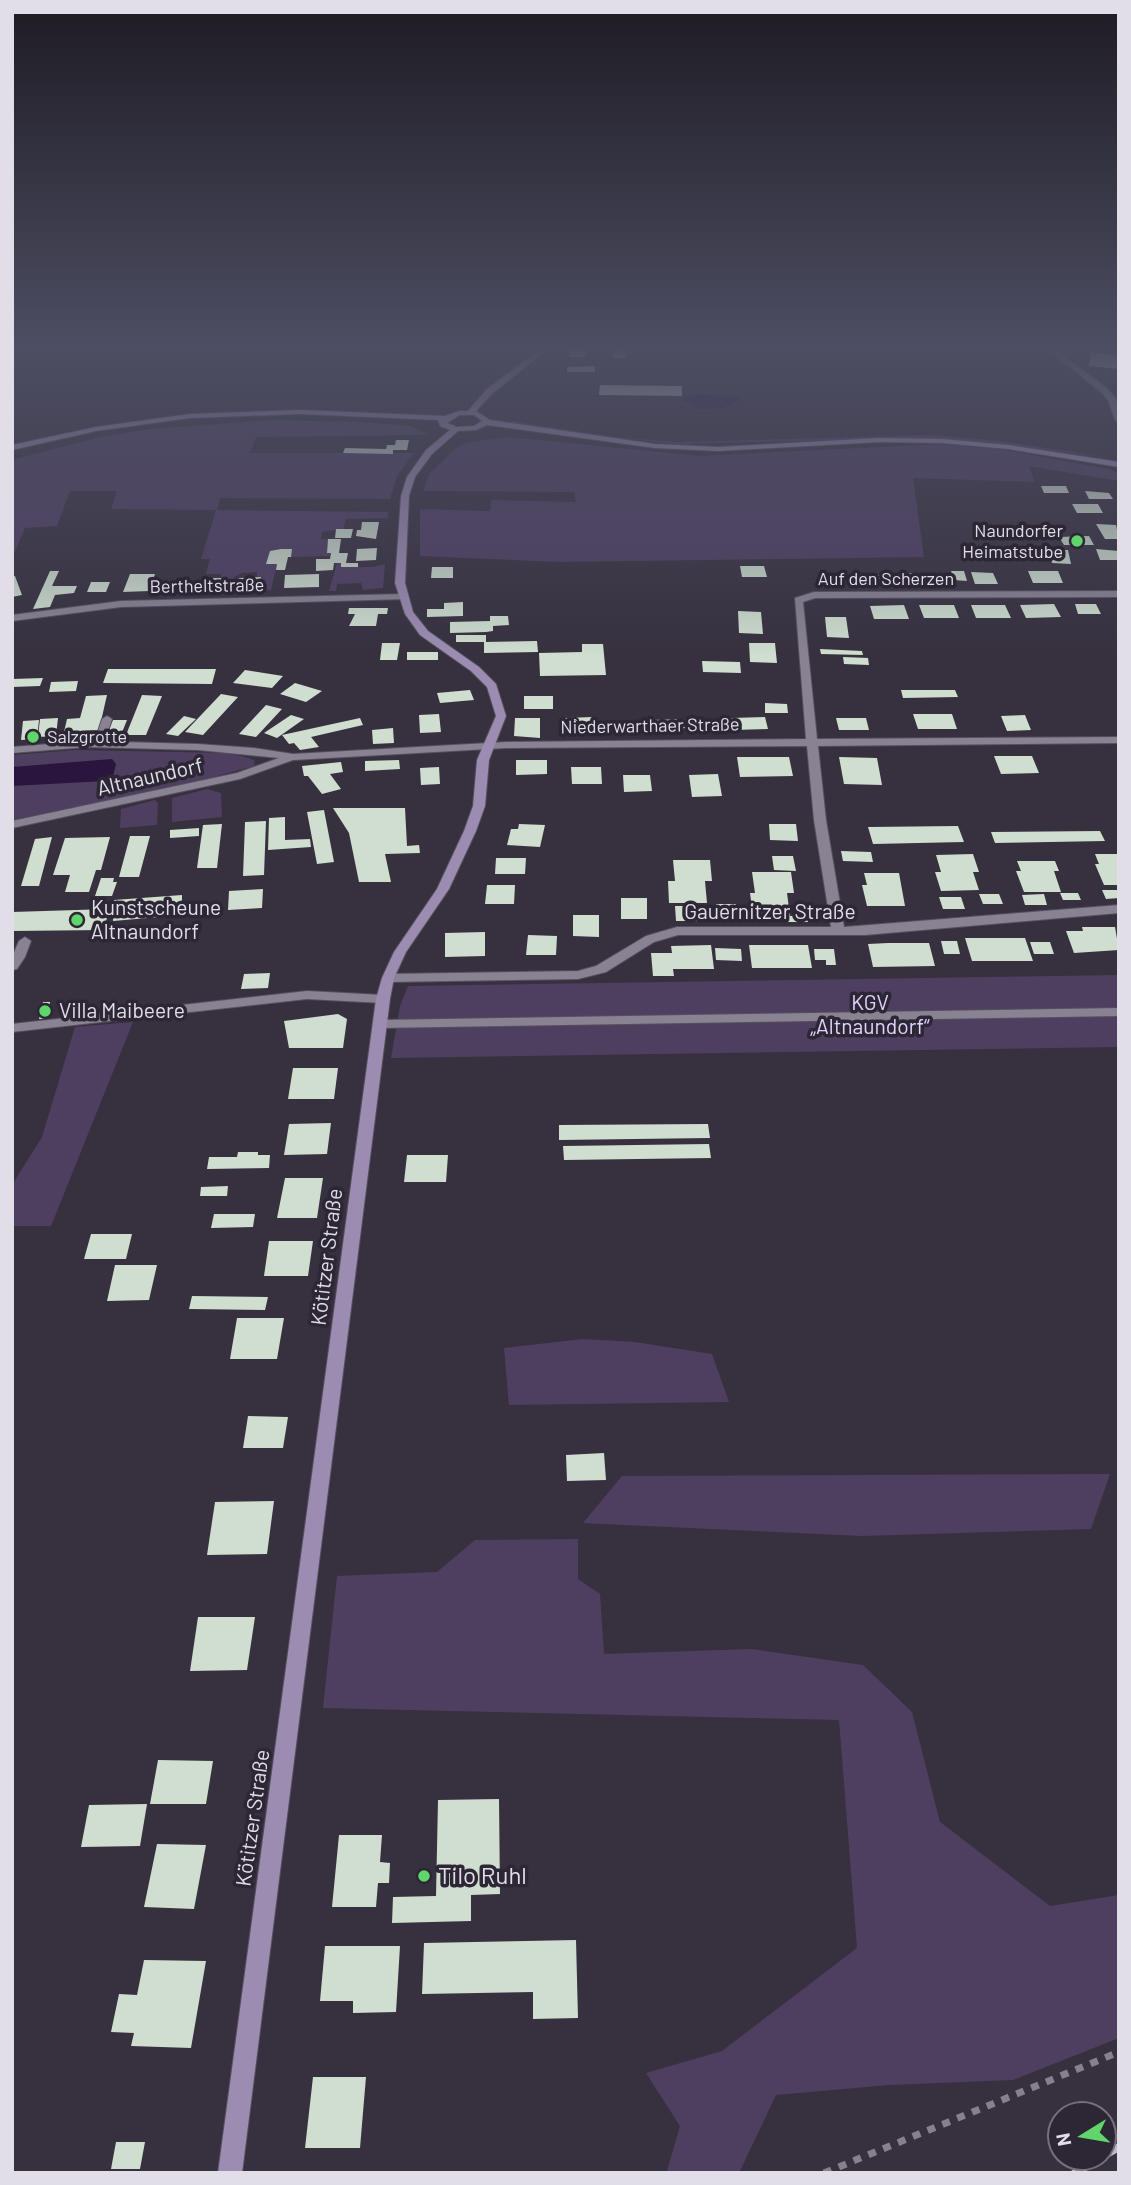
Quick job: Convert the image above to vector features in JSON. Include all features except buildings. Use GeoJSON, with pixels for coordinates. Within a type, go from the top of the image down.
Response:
{"type":"FeatureCollection","features":[{"type":"Feature","properties":{"kind":"street","name":"Kötitzer Straße"},"geometry":{"type":"LineString","coordinates":[[230,2173],[383,999],[388,978],[400,952],[443,889],[459,858],[478,806],[483,760],[501,716],[492,686],[475,669],[424,633],[408,612],[403,597],[401,567],[407,486],[429,452]]}},
{"type":"Feature","properties":{"kind":"street"},"geometry":{"type":"LineString","coordinates":[[1038,452],[1119,465]]}},
{"type":"Feature","properties":{"kind":"street","name":"Auf den Scherzen"},"geometry":{"type":"LineString","coordinates":[[812,742],[798,600],[802,597],[1119,594]]}},
{"type":"Feature","properties":{"kind":"street","name":"Bertheltstraße"},"geometry":{"type":"LineString","coordinates":[[12,618],[121,604],[403,597]]}},
{"type":"Feature","properties":{"kind":"street"},"geometry":{"type":"LineString","coordinates":[[99,744],[107,719]]}},
{"type":"Feature","properties":{"kind":"street"},"geometry":{"type":"LineString","coordinates":[[812,742],[820,820],[838,932]]}},
{"type":"Feature","properties":{"kind":"street","name":"Niederwarthaer Straße"},"geometry":{"type":"LineString","coordinates":[[489,746],[1118,742]]}},
{"type":"Feature","properties":{"kind":"street","name":"Altnaundorf"},"geometry":{"type":"LineString","coordinates":[[12,750],[99,744],[198,747],[293,757],[489,746]]}},
{"type":"Feature","properties":{"kind":"street","name":"Altnaundorf"},"geometry":{"type":"LineString","coordinates":[[12,825],[240,776],[293,757]]}},
{"type":"Feature","properties":{"kind":"street","name":"Gauernitzer Straße"},"geometry":{"type":"LineString","coordinates":[[388,978],[578,975],[601,969],[650,939],[677,931],[838,932],[1119,909]]}},
{"type":"Feature","properties":{"kind":"street"},"geometry":{"type":"LineString","coordinates":[[12,966],[25,941]]}},
{"type":"Feature","properties":{"kind":"street"},"geometry":{"type":"LineString","coordinates":[[12,1028],[307,995],[383,999]]}},
{"type":"Feature","properties":{"kind":"street"},"geometry":{"type":"LineString","coordinates":[[380,1024],[1119,1012]]}},
{"type":"Feature","properties":{"kind":"path"},"geometry":{"type":"LineString","coordinates":[[824,2173],[1119,2052]]}},
{"type":"Feature","properties":{"kind":"green space"},"geometry":{"type":"Polygon","coordinates":[[[43,452],[414,453],[397,476],[390,499],[220,498],[217,510],[388,512],[388,518],[346,519],[343,529],[322,532],[321,539],[328,539],[327,553],[331,553],[330,556],[291,557],[291,549],[270,551],[267,564],[277,564],[271,590],[237,594],[237,590],[259,589],[260,577],[257,577],[257,572],[242,573],[234,577],[231,594],[219,595],[220,590],[224,590],[226,578],[221,578],[221,574],[206,574],[210,559],[201,559],[216,510],[111,509],[117,491],[70,491],[57,526],[25,528],[12,558],[12,460],[43,452]]]}},
{"type":"Feature","properties":{"kind":"green space"},"geometry":{"type":"Polygon","coordinates":[[[452,452],[659,452],[700,456],[781,452],[1015,452],[1109,469],[1119,473],[1119,481],[1029,466],[1035,482],[913,478],[924,557],[560,562],[420,556],[420,509],[490,511],[491,500],[576,502],[574,492],[423,491],[429,474],[452,452]]]}},
{"type":"Feature","properties":{"kind":"green space"},"geometry":{"type":"Polygon","coordinates":[[[1059,452],[1073,452],[1106,457],[1059,452]]]}},
{"type":"Feature","properties":{"kind":"green space"},"geometry":{"type":"Polygon","coordinates":[[[337,563],[341,563],[341,567],[374,567],[385,564],[383,588],[363,590],[361,583],[337,584],[336,591],[329,591],[337,563]]]}},
{"type":"Feature","properties":{"kind":"green space"},"geometry":{"type":"Polygon","coordinates":[[[75,750],[227,753],[255,761],[254,766],[191,783],[12,820],[12,755],[75,750]]]}},
{"type":"Feature","properties":{"kind":"green space"},"geometry":{"type":"Polygon","coordinates":[[[207,789],[221,793],[222,817],[172,822],[172,798],[207,789]]]}},
{"type":"Feature","properties":{"kind":"green space"},"geometry":{"type":"Polygon","coordinates":[[[155,800],[158,803],[157,825],[120,828],[121,809],[155,800]]]}},
{"type":"Feature","properties":{"kind":"green space","name":"KGV „Altnaundorf“"},"geometry":{"type":"Polygon","coordinates":[[[1119,975],[1119,1047],[391,1058],[400,1006],[408,986],[1119,975]]]}},
{"type":"Feature","properties":{"kind":"green space"},"geometry":{"type":"Polygon","coordinates":[[[133,1022],[51,1226],[12,1226],[12,1185],[42,1137],[75,1027],[133,1022]]]}},
{"type":"Feature","properties":{"kind":"green space"},"geometry":{"type":"Polygon","coordinates":[[[583,1339],[635,1342],[712,1354],[729,1402],[509,1405],[504,1348],[583,1339]]]}},
{"type":"Feature","properties":{"kind":"green space"},"geometry":{"type":"Polygon","coordinates":[[[1110,1474],[1091,1529],[862,1536],[583,1523],[622,1476],[1110,1474]]]}},
{"type":"Feature","properties":{"kind":"green space"},"geometry":{"type":"Polygon","coordinates":[[[578,1539],[578,1579],[600,1594],[604,1654],[751,1649],[863,1665],[912,1712],[940,1822],[1050,1906],[1119,1895],[1119,2038],[1013,2080],[889,2085],[776,2095],[739,2173],[667,2171],[680,2126],[646,2073],[722,2051],[857,1948],[839,1720],[323,1708],[337,1576],[437,1572],[475,1540],[578,1539]]]}},
{"type":"Feature","properties":{"kind":"shaded area"},"geometry":{"type":"Polygon","coordinates":[[[112,759],[116,764],[113,777],[105,781],[12,786],[12,767],[112,759]]]}},
{"type":"Feature","properties":{"kind":"place","name":"Naundorfer Heimatstube"},"geometry":{"type":"Point","coordinates":[1077,541]}},
{"type":"Feature","properties":{"kind":"place","name":"Salzgrotte"},"geometry":{"type":"Point","coordinates":[33,737]}},
{"type":"Feature","properties":{"kind":"place","name":"Kunstscheune Altnaundorf"},"geometry":{"type":"Point","coordinates":[77,920]}},
{"type":"Feature","properties":{"kind":"place","name":"Villa Maibeere"},"geometry":{"type":"Point","coordinates":[45,1011]}},
{"type":"Feature","properties":{"kind":"place","name":"Tilo Ruhl"},"geometry":{"type":"Point","coordinates":[424,1876]}}]}
